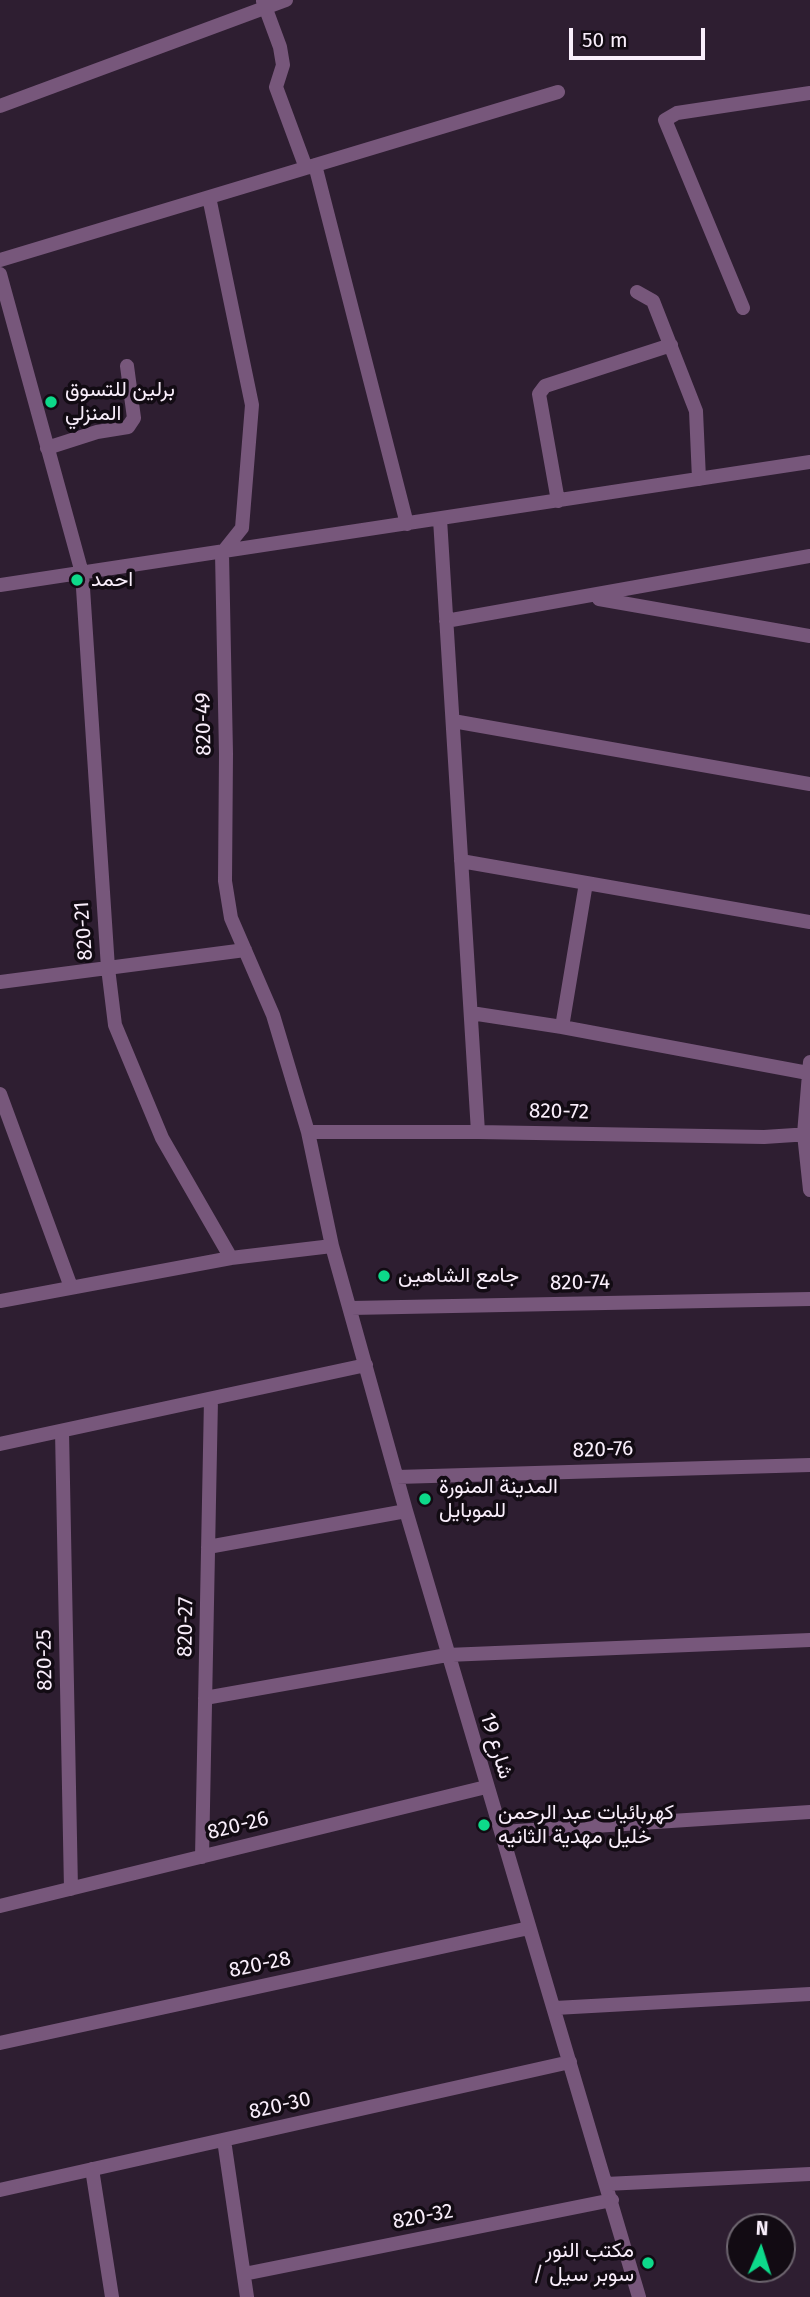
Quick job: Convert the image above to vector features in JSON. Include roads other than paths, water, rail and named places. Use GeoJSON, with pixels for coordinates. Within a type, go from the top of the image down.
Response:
{"type":"FeatureCollection","features":[{"type":"Feature","properties":{"kind":"street"},"geometry":{"type":"LineString","coordinates":[[0,106],[264,4],[286,0]]}},
{"type":"Feature","properties":{"kind":"street"},"geometry":{"type":"LineString","coordinates":[[264,4],[280,47],[283,65],[276,87],[310,166],[407,524]]}},
{"type":"Feature","properties":{"kind":"street"},"geometry":{"type":"LineString","coordinates":[[0,260],[558,92]]}},
{"type":"Feature","properties":{"kind":"street"},"geometry":{"type":"LineString","coordinates":[[743,308],[665,120],[677,113],[810,93]]}},
{"type":"Feature","properties":{"kind":"street"},"geometry":{"type":"LineString","coordinates":[[209,197],[252,405],[242,528],[222,553]]}},
{"type":"Feature","properties":{"kind":"street","name":"820-21"},"geometry":{"type":"LineString","coordinates":[[0,274],[82,573],[108,968],[115,1024],[162,1139],[231,1258]]}},
{"type":"Feature","properties":{"kind":"street"},"geometry":{"type":"LineString","coordinates":[[637,292],[653,301],[696,411],[699,479]]}},
{"type":"Feature","properties":{"kind":"street"},"geometry":{"type":"LineString","coordinates":[[558,501],[539,394],[545,386],[671,345]]}},
{"type":"Feature","properties":{"kind":"street"},"geometry":{"type":"LineString","coordinates":[[47,447],[97,432],[128,427],[134,418],[127,366]]}},
{"type":"Feature","properties":{"kind":"street"},"geometry":{"type":"LineString","coordinates":[[0,585],[810,462]]}},
{"type":"Feature","properties":{"kind":"street"},"geometry":{"type":"LineString","coordinates":[[440,519],[478,1132]]}},
{"type":"Feature","properties":{"kind":"street","name":"820-49"},"geometry":{"type":"LineString","coordinates":[[222,553],[226,754],[225,881],[231,918],[273,1015],[308,1132],[332,1246]]}},
{"type":"Feature","properties":{"kind":"street"},"geometry":{"type":"LineString","coordinates":[[446,621],[810,556]]}},
{"type":"Feature","properties":{"kind":"street"},"geometry":{"type":"LineString","coordinates":[[587,597],[810,636]]}},
{"type":"Feature","properties":{"kind":"street"},"geometry":{"type":"LineString","coordinates":[[453,721],[810,784]]}},
{"type":"Feature","properties":{"kind":"street"},"geometry":{"type":"LineString","coordinates":[[461,861],[810,922]]}},
{"type":"Feature","properties":{"kind":"street"},"geometry":{"type":"LineString","coordinates":[[562,1027],[586,883]]}},
{"type":"Feature","properties":{"kind":"street"},"geometry":{"type":"LineString","coordinates":[[0,982],[245,950]]}},
{"type":"Feature","properties":{"kind":"street"},"geometry":{"type":"LineString","coordinates":[[471,1013],[809,1068],[807,1134],[810,1189]]}},
{"type":"Feature","properties":{"kind":"street"},"geometry":{"type":"LineString","coordinates":[[0,1094],[71,1287]]}},
{"type":"Feature","properties":{"kind":"street","name":"820-72"},"geometry":{"type":"LineString","coordinates":[[308,1132],[764,1137],[807,1134]]}},
{"type":"Feature","properties":{"kind":"street"},"geometry":{"type":"LineString","coordinates":[[0,1301],[231,1258],[332,1246]]}},
{"type":"Feature","properties":{"kind":"street","name":"شارع 19"},"geometry":{"type":"LineString","coordinates":[[332,1246],[447,1655],[555,2008],[639,2297]]}},
{"type":"Feature","properties":{"kind":"street","name":"820-74"},"geometry":{"type":"LineString","coordinates":[[351,1308],[810,1299]]}},
{"type":"Feature","properties":{"kind":"street"},"geometry":{"type":"LineString","coordinates":[[0,1444],[366,1365]]}},
{"type":"Feature","properties":{"kind":"street","name":"820-27"},"geometry":{"type":"LineString","coordinates":[[202,1857],[211,1399]]}},
{"type":"Feature","properties":{"kind":"street","name":"820-25"},"geometry":{"type":"LineString","coordinates":[[62,1431],[71,1889]]}},
{"type":"Feature","properties":{"kind":"street","name":"820-76"},"geometry":{"type":"LineString","coordinates":[[397,1477],[810,1465]]}},
{"type":"Feature","properties":{"kind":"street"},"geometry":{"type":"LineString","coordinates":[[208,1547],[405,1511]]}},
{"type":"Feature","properties":{"kind":"street"},"geometry":{"type":"LineString","coordinates":[[205,1698],[447,1655],[810,1640]]}},
{"type":"Feature","properties":{"kind":"street","name":"820-26"},"geometry":{"type":"LineString","coordinates":[[0,1906],[486,1787]]}},
{"type":"Feature","properties":{"kind":"street"},"geometry":{"type":"LineString","coordinates":[[502,1832],[810,1812]]}},
{"type":"Feature","properties":{"kind":"street","name":"820-28"},"geometry":{"type":"LineString","coordinates":[[0,2043],[529,1928]]}},
{"type":"Feature","properties":{"kind":"street"},"geometry":{"type":"LineString","coordinates":[[555,2008],[810,1994]]}},
{"type":"Feature","properties":{"kind":"street","name":"820-30"},"geometry":{"type":"LineString","coordinates":[[0,2190],[570,2062]]}},
{"type":"Feature","properties":{"kind":"street"},"geometry":{"type":"LineString","coordinates":[[224,2140],[247,2297]]}},
{"type":"Feature","properties":{"kind":"street"},"geometry":{"type":"LineString","coordinates":[[92,2169],[112,2297]]}},
{"type":"Feature","properties":{"kind":"street"},"geometry":{"type":"LineString","coordinates":[[606,2184],[810,2174]]}},
{"type":"Feature","properties":{"kind":"street","name":"820-32"},"geometry":{"type":"LineString","coordinates":[[244,2274],[611,2200]]}},
{"type":"Feature","properties":{"kind":"place","name":"برلين للتسوق المنزلي"},"geometry":{"type":"Point","coordinates":[51,402]}},
{"type":"Feature","properties":{"kind":"place","name":"احمد"},"geometry":{"type":"Point","coordinates":[77,580]}},
{"type":"Feature","properties":{"kind":"place","name":"جامع الشاهين"},"geometry":{"type":"Point","coordinates":[384,1276]}},
{"type":"Feature","properties":{"kind":"place","name":"المدينة المنورة للموبايل"},"geometry":{"type":"Point","coordinates":[425,1499]}},
{"type":"Feature","properties":{"kind":"place","name":"كهربائيات عبد الرحمن خليل مهدية الثانيه"},"geometry":{"type":"Point","coordinates":[484,1825]}},
{"type":"Feature","properties":{"kind":"place","name":"مكتب النور / سوبر سيل"},"geometry":{"type":"Point","coordinates":[648,2263]}}]}
